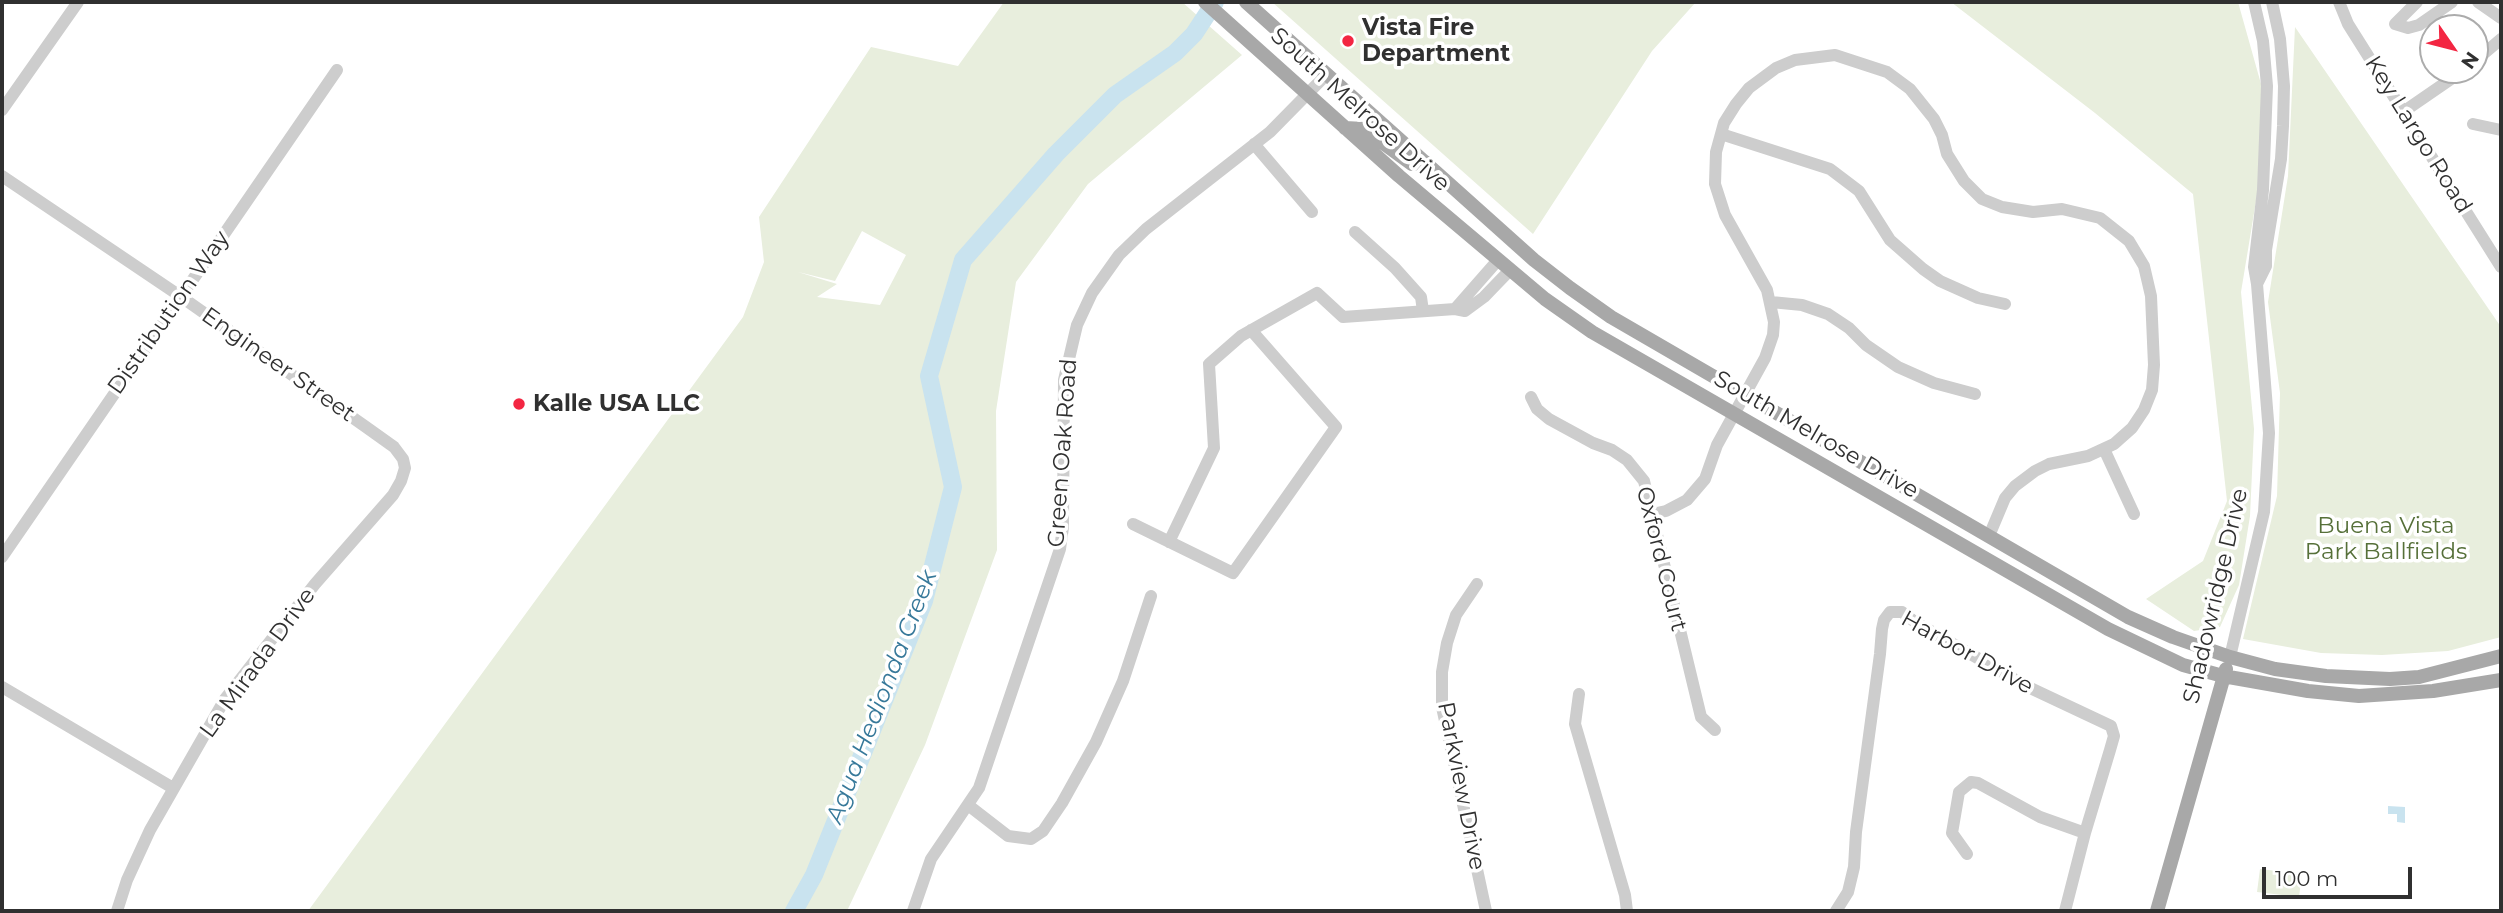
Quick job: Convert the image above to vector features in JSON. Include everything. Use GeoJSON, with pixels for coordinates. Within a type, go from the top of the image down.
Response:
{"type":"FeatureCollection","features":[{"type":"Feature","properties":{"kind":"main road","name":"South Melrose Drive"},"geometry":{"type":"LineString","coordinates":[[1205,2],[1498,260],[1545,299],[1592,332],[2108,629],[2183,665],[2223,676],[2308,691],[2359,696],[2433,691],[2501,680]]}},
{"type":"Feature","properties":{"kind":"main road","name":"South Melrose Drive"},"geometry":{"type":"LineString","coordinates":[[1246,2],[1534,260],[1570,289],[1611,317],[2128,617],[2173,638],[2230,657],[2275,669],[2326,676],[2390,679],[2419,677],[2501,656]]}},
{"type":"Feature","properties":{"kind":"main road"},"geometry":{"type":"LineString","coordinates":[[1345,128],[1364,129],[1406,161],[1417,164],[1425,162]]}},
{"type":"Feature","properties":{"kind":"main road","name":"Shadowridge Drive"},"geometry":{"type":"LineString","coordinates":[[2157,911],[2230,657]]}},
{"type":"Feature","properties":{"kind":"street"},"geometry":{"type":"LineString","coordinates":[[2,110],[78,2]]}},
{"type":"Feature","properties":{"kind":"street","name":"Shadowridge Drive"},"geometry":{"type":"LineString","coordinates":[[2230,657],[2264,512],[2269,433],[2257,284],[2253,267],[2263,191],[2267,86],[2263,41],[2254,2]]}},
{"type":"Feature","properties":{"kind":"street","name":"Shadowridge Drive"},"geometry":{"type":"LineString","coordinates":[[2257,284],[2266,267],[2283,126],[2284,86],[2280,39],[2272,2]]}},
{"type":"Feature","properties":{"kind":"street","name":"Key Largo Road"},"geometry":{"type":"LineString","coordinates":[[2339,2],[2348,24],[2403,112],[2497,248],[2501,267]]}},
{"type":"Feature","properties":{"kind":"street"},"geometry":{"type":"LineString","coordinates":[[2417,2],[2395,24],[2408,28],[2452,2]]}},
{"type":"Feature","properties":{"kind":"street"},"geometry":{"type":"LineString","coordinates":[[2479,2],[2501,18]]}},
{"type":"Feature","properties":{"kind":"street"},"geometry":{"type":"LineString","coordinates":[[1652,514],[1666,511],[1687,500],[1705,479],[1717,445],[1746,396],[1773,335],[1774,322],[1767,290],[1725,215],[1715,184],[1716,152],[1721,134],[1736,104],[1749,88],[1776,68],[1795,60],[1835,55],[1887,72],[1910,89],[1934,119],[1947,154],[1964,181],[1982,199],[2002,207],[2033,212],[2062,209],[2099,218],[2129,241],[2144,266],[2151,296],[2154,365],[2152,390],[2144,410],[2132,428],[2104,449],[2088,456],[2049,464],[2015,486],[2005,498],[1989,536]]}},
{"type":"Feature","properties":{"kind":"street","name":"Distribution Way"},"geometry":{"type":"LineString","coordinates":[[2,557],[337,70]]}},
{"type":"Feature","properties":{"kind":"street","name":"Green Oak Road"},"geometry":{"type":"LineString","coordinates":[[913,911],[931,859],[979,788],[1060,549],[1063,527],[1064,380],[1077,325],[1092,293],[1119,255],[1146,229],[1270,132],[1327,74]]}},
{"type":"Feature","properties":{"kind":"street"},"geometry":{"type":"LineString","coordinates":[[2403,112],[2444,84]]}},
{"type":"Feature","properties":{"kind":"street"},"geometry":{"type":"LineString","coordinates":[[2473,124],[2501,130]]}},
{"type":"Feature","properties":{"kind":"street"},"geometry":{"type":"LineString","coordinates":[[1721,134],[1830,169],[1859,191],[1891,240],[1923,269],[1940,281],[1978,298],[2005,304]]}},
{"type":"Feature","properties":{"kind":"street"},"geometry":{"type":"LineString","coordinates":[[1254,144],[1312,212]]}},
{"type":"Feature","properties":{"kind":"street","name":"Engineer Street"},"geometry":{"type":"LineString","coordinates":[[2,176],[180,296],[394,447],[403,459],[405,468]]}},
{"type":"Feature","properties":{"kind":"street"},"geometry":{"type":"LineString","coordinates":[[1355,232],[1395,268],[1421,297],[1423,311]]}},
{"type":"Feature","properties":{"kind":"street"},"geometry":{"type":"LineString","coordinates":[[1455,309],[1498,260]]}},
{"type":"Feature","properties":{"kind":"street"},"geometry":{"type":"LineString","coordinates":[[1169,542],[1213,448],[1209,364],[1241,336],[1317,293],[1343,317],[1455,309],[1465,311],[1474,306],[1510,270]]}},
{"type":"Feature","properties":{"kind":"street"},"geometry":{"type":"LineString","coordinates":[[1771,302],[1802,305],[1828,314],[1898,367],[1934,383],[1975,394]]}},
{"type":"Feature","properties":{"kind":"street"},"geometry":{"type":"LineString","coordinates":[[1133,524],[1233,573],[1336,427],[1251,330]]}},
{"type":"Feature","properties":{"kind":"street","name":"Oxford Court"},"geometry":{"type":"LineString","coordinates":[[1531,397],[1537,409],[1549,419],[1612,450],[1627,460],[1644,481],[1701,717],[1715,730]]}},
{"type":"Feature","properties":{"kind":"street"},"geometry":{"type":"LineString","coordinates":[[2104,449],[2134,514]]}},
{"type":"Feature","properties":{"kind":"street","name":"La Mirada Drive"},"geometry":{"type":"LineString","coordinates":[[117,911],[127,880],[146,838],[225,699],[314,584],[393,495],[405,468]]}},
{"type":"Feature","properties":{"kind":"street","name":"Parkview Drive"},"geometry":{"type":"LineString","coordinates":[[1477,584],[1456,615],[1447,643],[1442,672],[1442,707],[1486,911]]}},
{"type":"Feature","properties":{"kind":"street"},"geometry":{"type":"LineString","coordinates":[[968,805],[1008,836],[1031,839],[1043,831],[1096,742],[1123,681],[1151,596]]}},
{"type":"Feature","properties":{"kind":"street","name":"Harbor Drive"},"geometry":{"type":"LineString","coordinates":[[1836,911],[1848,892],[1854,867],[1856,832],[1882,629],[1890,612],[1902,612],[2026,686],[2111,726],[2114,736],[2065,911]]}},
{"type":"Feature","properties":{"kind":"street"},"geometry":{"type":"LineString","coordinates":[[2,687],[173,788]]}},
{"type":"Feature","properties":{"kind":"street"},"geometry":{"type":"LineString","coordinates":[[1579,694],[1574,724],[1625,895],[1627,911]]}},
{"type":"Feature","properties":{"kind":"street"},"geometry":{"type":"LineString","coordinates":[[1967,854],[1952,833],[1959,792],[1971,782],[1978,783],[2040,817],[2085,833]]}},
{"type":"Feature","properties":{"kind":"green space"},"geometry":{"type":"Polygon","coordinates":[[[1004,2],[1182,2],[1242,55],[1088,184],[1016,282],[996,411],[997,550],[925,745],[847,911],[308,911],[743,317],[764,262],[759,217],[871,47],[958,66],[1004,2]],[[862,231],[835,281],[798,272],[837,284],[817,297],[880,305],[906,255],[862,231]]]}},
{"type":"Feature","properties":{"kind":"green space"},"geometry":{"type":"Polygon","coordinates":[[[1272,2],[1696,2],[1652,51],[1533,234],[1272,2]]]}},
{"type":"Feature","properties":{"kind":"green space"},"geometry":{"type":"Polygon","coordinates":[[[1951,2],[2238,2],[2270,116],[2241,292],[2254,429],[2250,516],[2239,585],[2220,627],[2194,631],[2146,599],[2203,561],[2227,501],[2193,194],[2095,113],[1951,2]]]}},
{"type":"Feature","properties":{"kind":"green space","name":"Buena Vista Park Ballfields"},"geometry":{"type":"Polygon","coordinates":[[[2295,27],[2501,327],[2501,637],[2448,651],[2382,655],[2321,653],[2243,639],[2277,496],[2280,393],[2268,302],[2288,176],[2295,27]]]}},
{"type":"Feature","properties":{"kind":"green space"},"geometry":{"type":"Polygon","coordinates":[[[2260,869],[2302,874],[2299,897],[2257,892],[2260,869]]]}},
{"type":"Feature","properties":{"kind":"water"},"geometry":{"type":"Polygon","coordinates":[[[2388,806],[2405,807],[2405,823],[2397,822],[2397,814],[2388,814],[2388,806]]]}},
{"type":"Feature","properties":{"kind":"waterway","name":"Agua Hedionda Creek"},"geometry":{"type":"LineString","coordinates":[[794,911],[814,875],[924,601],[953,487],[929,376],[963,260],[1056,154],[1115,95],[1175,53],[1194,34],[1215,2]]}},
{"type":"Feature","properties":{"kind":"place","name":"Vista Fire Department"},"geometry":{"type":"Point","coordinates":[1348,41]}},
{"type":"Feature","properties":{"kind":"place","name":"Kalle USA LLC"},"geometry":{"type":"Point","coordinates":[519,404]}}]}
